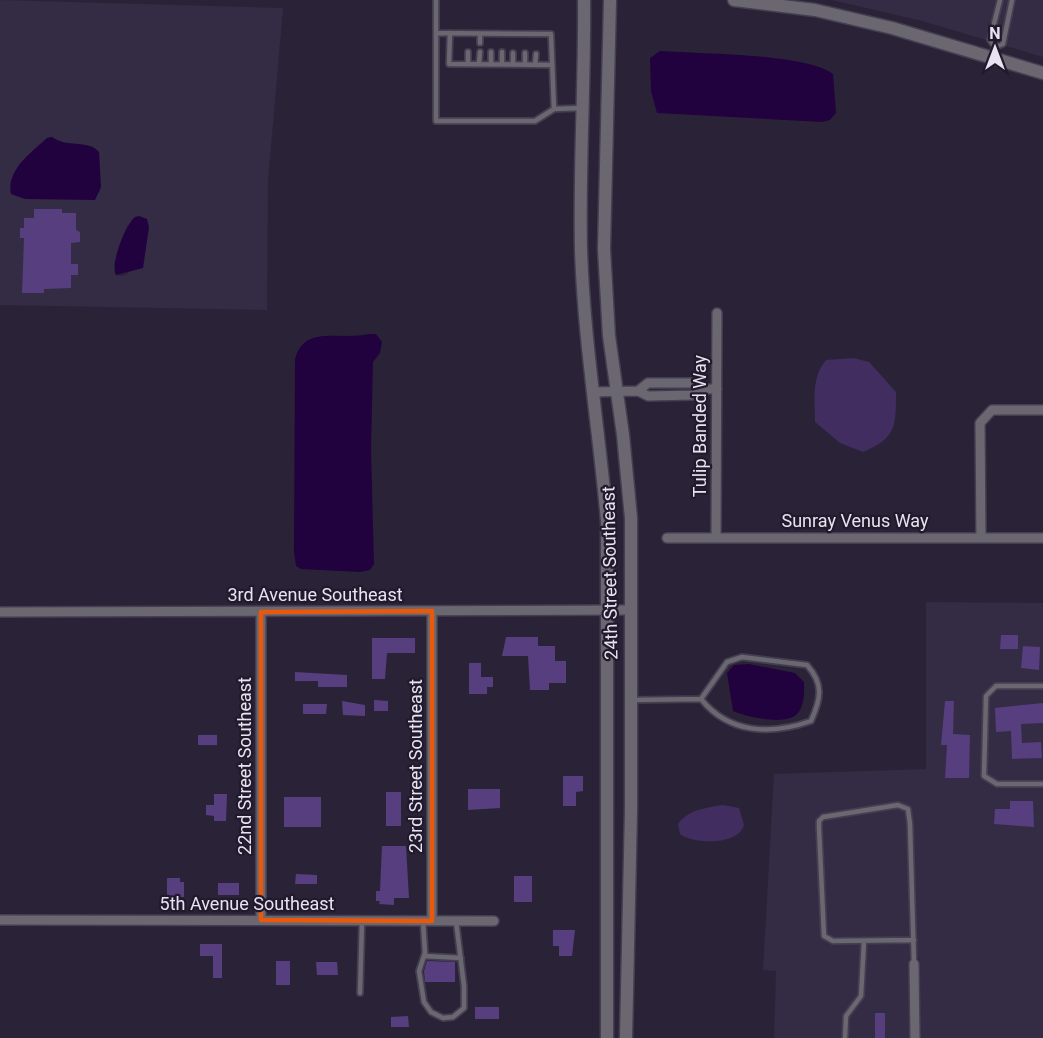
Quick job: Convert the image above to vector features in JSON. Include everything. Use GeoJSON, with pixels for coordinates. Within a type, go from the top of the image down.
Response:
{"type":"FeatureCollection","features":[{"type":"Feature","properties":{"kind":"street","name":"24th Street Southeast"},"geometry":{"type":"LineString","coordinates":[[584,0],[581,250],[586,338],[607,521],[607,1038]]}},
{"type":"Feature","properties":{"kind":"street","name":"24th Street Southeast"},"geometry":{"type":"LineString","coordinates":[[609,0],[604,249],[609,336],[631,518],[631,809],[626,1038]]}},
{"type":"Feature","properties":{"kind":"street"},"geometry":{"type":"LineString","coordinates":[[734,0],[815,10],[892,28],[993,52],[1043,73]]}},
{"type":"Feature","properties":{"kind":"street","name":"Tulip Banded Way"},"geometry":{"type":"LineString","coordinates":[[716,538],[717,314]]}},
{"type":"Feature","properties":{"kind":"street"},"geometry":{"type":"LineString","coordinates":[[593,393],[638,391],[648,383],[698,383],[702,389],[717,389]]}},
{"type":"Feature","properties":{"kind":"street"},"geometry":{"type":"LineString","coordinates":[[981,538],[980,423],[992,410],[1043,410]]}},
{"type":"Feature","properties":{"kind":"street","name":"Sunray Venus Way"},"geometry":{"type":"LineString","coordinates":[[667,538],[1043,538]]}},
{"type":"Feature","properties":{"kind":"street","name":"3rd Avenue Southeast"},"geometry":{"type":"LineString","coordinates":[[0,612],[630,610]]}},
{"type":"Feature","properties":{"kind":"street","name":"23rd Street Southeast"},"geometry":{"type":"LineString","coordinates":[[427,921],[432,611]]}},
{"type":"Feature","properties":{"kind":"street","name":"22nd Street Southeast"},"geometry":{"type":"LineString","coordinates":[[261,612],[261,920]]}},
{"type":"Feature","properties":{"kind":"street","name":"5th Avenue Southeast"},"geometry":{"type":"LineString","coordinates":[[0,920],[494,921]]}},
{"type":"Feature","properties":{"kind":"street"},"geometry":{"type":"LineString","coordinates":[[914,964],[915,1038]]}},
{"type":"Feature","properties":{"kind":"lane"},"geometry":{"type":"LineString","coordinates":[[436,0],[436,121],[535,121],[554,109],[583,108]]}},
{"type":"Feature","properties":{"kind":"lane"},"geometry":{"type":"LineString","coordinates":[[1000,0],[990,40],[993,52],[1003,44],[1012,0]]}},
{"type":"Feature","properties":{"kind":"lane"},"geometry":{"type":"LineString","coordinates":[[436,33],[552,34],[554,109]]}},
{"type":"Feature","properties":{"kind":"lane"},"geometry":{"type":"LineString","coordinates":[[450,33],[449,64],[552,64]]}},
{"type":"Feature","properties":{"kind":"lane"},"geometry":{"type":"LineString","coordinates":[[469,33],[469,42]]}},
{"type":"Feature","properties":{"kind":"lane"},"geometry":{"type":"LineString","coordinates":[[480,34],[480,43]]}},
{"type":"Feature","properties":{"kind":"lane"},"geometry":{"type":"LineString","coordinates":[[491,34],[491,42]]}},
{"type":"Feature","properties":{"kind":"lane"},"geometry":{"type":"LineString","coordinates":[[502,34],[502,42]]}},
{"type":"Feature","properties":{"kind":"lane"},"geometry":{"type":"LineString","coordinates":[[513,34],[513,43]]}},
{"type":"Feature","properties":{"kind":"lane"},"geometry":{"type":"LineString","coordinates":[[525,34],[525,42]]}},
{"type":"Feature","properties":{"kind":"lane"},"geometry":{"type":"LineString","coordinates":[[536,34],[536,43]]}},
{"type":"Feature","properties":{"kind":"lane"},"geometry":{"type":"LineString","coordinates":[[468,52],[468,64]]}},
{"type":"Feature","properties":{"kind":"lane"},"geometry":{"type":"LineString","coordinates":[[479,64],[480,52]]}},
{"type":"Feature","properties":{"kind":"lane"},"geometry":{"type":"LineString","coordinates":[[491,52],[491,64]]}},
{"type":"Feature","properties":{"kind":"lane"},"geometry":{"type":"LineString","coordinates":[[502,52],[502,64]]}},
{"type":"Feature","properties":{"kind":"lane"},"geometry":{"type":"LineString","coordinates":[[513,53],[513,64]]}},
{"type":"Feature","properties":{"kind":"lane"},"geometry":{"type":"LineString","coordinates":[[525,53],[525,64]]}},
{"type":"Feature","properties":{"kind":"lane"},"geometry":{"type":"LineString","coordinates":[[535,64],[536,54]]}},
{"type":"Feature","properties":{"kind":"lane"},"geometry":{"type":"LineString","coordinates":[[742,657],[807,665],[817,675],[821,693],[811,721],[791,728],[770,731],[736,725],[712,713],[701,699],[727,662],[742,657]]}},
{"type":"Feature","properties":{"kind":"lane"},"geometry":{"type":"LineString","coordinates":[[1043,686],[996,686],[986,696],[984,776],[998,784],[1043,784]]}},
{"type":"Feature","properties":{"kind":"lane"},"geometry":{"type":"LineString","coordinates":[[630,700],[701,699]]}},
{"type":"Feature","properties":{"kind":"lane"},"geometry":{"type":"LineString","coordinates":[[914,940],[833,942],[824,936],[819,821],[829,815],[898,805],[908,809],[910,813],[914,940],[914,964]]}},
{"type":"Feature","properties":{"kind":"lane"},"geometry":{"type":"LineString","coordinates":[[360,993],[362,921]]}},
{"type":"Feature","properties":{"kind":"lane"},"geometry":{"type":"LineString","coordinates":[[427,921],[424,956],[420,971],[422,996],[427,1008],[442,1018],[453,1017],[464,1008],[456,921]]}},
{"type":"Feature","properties":{"kind":"lane"},"geometry":{"type":"LineString","coordinates":[[845,1038],[846,1016],[861,996],[864,941]]}},
{"type":"Feature","properties":{"kind":"lane"},"geometry":{"type":"LineString","coordinates":[[424,956],[461,958]]}},
{"type":"Feature","properties":{"kind":"highlighted area"},"geometry":{"type":"Polygon","coordinates":[[[432,611],[432,921],[261,920],[261,612],[432,611]]]}},
{"type":"Feature","properties":{"kind":"shaded area"},"geometry":{"type":"Polygon","coordinates":[[[0,0],[283,8],[268,181],[267,310],[0,305],[0,0]],[[52,137],[47,138],[19,164],[17,169],[25,199],[100,192],[99,152],[92,146],[62,143],[52,137]],[[128,224],[114,263],[116,275],[121,276],[128,274],[128,224]]]}},
{"type":"Feature","properties":{"kind":"shaded area"},"geometry":{"type":"Polygon","coordinates":[[[832,0],[1043,0],[1043,57],[922,21],[832,0]]]}},
{"type":"Feature","properties":{"kind":"shaded area"},"geometry":{"type":"Polygon","coordinates":[[[660,51],[776,58],[819,67],[833,74],[836,113],[830,120],[822,122],[657,113],[651,91],[650,58],[660,51]]]}},
{"type":"Feature","properties":{"kind":"shaded area"},"geometry":{"type":"Polygon","coordinates":[[[52,137],[64,142],[89,146],[99,152],[101,187],[95,200],[25,199],[11,194],[10,185],[16,169],[34,149],[47,138],[52,137]]]}},
{"type":"Feature","properties":{"kind":"shaded area"},"geometry":{"type":"Polygon","coordinates":[[[139,216],[147,219],[149,227],[143,268],[116,275],[115,263],[123,236],[131,221],[139,216]]]}},
{"type":"Feature","properties":{"kind":"shaded area"},"geometry":{"type":"Polygon","coordinates":[[[376,334],[382,342],[380,353],[373,362],[371,449],[374,564],[370,570],[360,572],[301,569],[296,566],[294,552],[295,359],[306,341],[324,336],[376,334]]]}},
{"type":"Feature","properties":{"kind":"shaded area"},"geometry":{"type":"Polygon","coordinates":[[[854,358],[869,362],[896,392],[892,430],[882,442],[863,452],[840,443],[815,422],[815,389],[821,367],[826,360],[854,358]]]}},
{"type":"Feature","properties":{"kind":"shaded area"},"geometry":{"type":"Polygon","coordinates":[[[926,602],[1043,603],[1043,1038],[920,1038],[919,958],[909,959],[910,1038],[774,1038],[776,971],[763,970],[774,774],[926,769],[926,602]]]}},
{"type":"Feature","properties":{"kind":"shaded area"},"geometry":{"type":"Polygon","coordinates":[[[749,664],[795,673],[804,682],[803,703],[800,711],[792,718],[775,720],[756,718],[733,711],[727,673],[734,665],[749,664]]]}},
{"type":"Feature","properties":{"kind":"shaded area"},"geometry":{"type":"Polygon","coordinates":[[[723,805],[739,808],[744,825],[734,837],[704,841],[694,840],[680,834],[678,824],[687,815],[698,810],[723,805]]]}},
{"type":"Feature","properties":{"kind":"building"},"geometry":{"type":"Polygon","coordinates":[[[34,209],[62,209],[62,213],[76,213],[76,230],[80,232],[80,242],[71,243],[71,264],[78,264],[78,275],[71,275],[71,288],[44,289],[44,293],[22,293],[24,238],[20,238],[20,228],[24,228],[24,218],[34,218],[34,209]]]}},
{"type":"Feature","properties":{"kind":"building"},"geometry":{"type":"Polygon","coordinates":[[[1001,635],[1018,635],[1018,649],[1000,649],[1001,635]]]}},
{"type":"Feature","properties":{"kind":"building"},"geometry":{"type":"Polygon","coordinates":[[[506,637],[538,637],[538,646],[555,646],[555,661],[566,661],[566,683],[549,683],[549,690],[530,690],[528,656],[502,656],[506,637]]]}},
{"type":"Feature","properties":{"kind":"building"},"geometry":{"type":"Polygon","coordinates":[[[372,638],[415,638],[415,653],[387,653],[385,679],[372,679],[372,638]]]}},
{"type":"Feature","properties":{"kind":"building"},"geometry":{"type":"Polygon","coordinates":[[[1023,646],[1040,647],[1039,670],[1021,668],[1023,646]]]}},
{"type":"Feature","properties":{"kind":"building"},"geometry":{"type":"Polygon","coordinates":[[[469,663],[481,663],[481,677],[493,677],[493,687],[487,687],[487,694],[469,694],[469,663]]]}},
{"type":"Feature","properties":{"kind":"building"},"geometry":{"type":"Polygon","coordinates":[[[295,672],[347,675],[347,687],[318,687],[318,681],[295,681],[295,672]]]}},
{"type":"Feature","properties":{"kind":"building"},"geometry":{"type":"Polygon","coordinates":[[[374,700],[388,701],[388,711],[374,711],[374,700]]]}},
{"type":"Feature","properties":{"kind":"building"},"geometry":{"type":"Polygon","coordinates":[[[342,701],[365,705],[365,716],[343,715],[342,701]]]}},
{"type":"Feature","properties":{"kind":"building"},"geometry":{"type":"Polygon","coordinates":[[[945,701],[954,701],[953,734],[970,735],[969,778],[945,778],[947,745],[941,745],[945,701]]]}},
{"type":"Feature","properties":{"kind":"building"},"geometry":{"type":"Polygon","coordinates":[[[1043,703],[1043,723],[1021,724],[1022,743],[1041,742],[1042,758],[1012,759],[1011,731],[996,732],[995,708],[1043,703]]]}},
{"type":"Feature","properties":{"kind":"building"},"geometry":{"type":"Polygon","coordinates":[[[303,704],[327,704],[326,714],[303,714],[303,704]]]}},
{"type":"Feature","properties":{"kind":"building"},"geometry":{"type":"Polygon","coordinates":[[[198,735],[217,735],[217,745],[198,745],[198,735]]]}},
{"type":"Feature","properties":{"kind":"building"},"geometry":{"type":"Polygon","coordinates":[[[563,776],[583,776],[583,791],[576,792],[576,806],[563,806],[563,776]]]}},
{"type":"Feature","properties":{"kind":"building"},"geometry":{"type":"Polygon","coordinates":[[[468,789],[500,789],[500,808],[468,810],[468,789]]]}},
{"type":"Feature","properties":{"kind":"building"},"geometry":{"type":"Polygon","coordinates":[[[386,792],[401,792],[401,826],[386,826],[386,792]]]}},
{"type":"Feature","properties":{"kind":"building"},"geometry":{"type":"Polygon","coordinates":[[[214,794],[227,794],[226,821],[214,821],[214,816],[206,815],[206,805],[214,805],[214,794]]]}},
{"type":"Feature","properties":{"kind":"building"},"geometry":{"type":"Polygon","coordinates":[[[284,797],[321,797],[321,827],[284,827],[284,797]]]}},
{"type":"Feature","properties":{"kind":"building"},"geometry":{"type":"Polygon","coordinates":[[[1010,801],[1033,801],[1034,827],[994,824],[995,809],[1010,809],[1010,801]]]}},
{"type":"Feature","properties":{"kind":"building"},"geometry":{"type":"Polygon","coordinates":[[[382,846],[406,846],[409,898],[394,898],[394,905],[379,904],[380,901],[376,901],[376,891],[380,891],[382,846]]]}},
{"type":"Feature","properties":{"kind":"building"},"geometry":{"type":"Polygon","coordinates":[[[296,874],[317,875],[317,884],[295,884],[296,874]]]}},
{"type":"Feature","properties":{"kind":"building"},"geometry":{"type":"Polygon","coordinates":[[[514,876],[532,876],[532,902],[514,902],[514,876]]]}},
{"type":"Feature","properties":{"kind":"building"},"geometry":{"type":"Polygon","coordinates":[[[167,878],[180,878],[180,882],[184,882],[184,897],[167,897],[167,878]]]}},
{"type":"Feature","properties":{"kind":"building"},"geometry":{"type":"Polygon","coordinates":[[[218,883],[239,883],[239,895],[218,895],[218,883]]]}},
{"type":"Feature","properties":{"kind":"building"},"geometry":{"type":"Polygon","coordinates":[[[553,930],[575,930],[572,956],[559,956],[559,946],[553,946],[553,930]]]}},
{"type":"Feature","properties":{"kind":"building"},"geometry":{"type":"Polygon","coordinates":[[[200,944],[222,944],[222,978],[213,978],[213,956],[200,956],[200,944]]]}},
{"type":"Feature","properties":{"kind":"building"},"geometry":{"type":"Polygon","coordinates":[[[276,961],[290,961],[290,985],[276,985],[276,961]]]}},
{"type":"Feature","properties":{"kind":"building"},"geometry":{"type":"Polygon","coordinates":[[[427,961],[455,962],[455,982],[425,982],[424,971],[427,961]]]}},
{"type":"Feature","properties":{"kind":"building"},"geometry":{"type":"Polygon","coordinates":[[[316,962],[337,962],[338,975],[317,975],[316,962]]]}},
{"type":"Feature","properties":{"kind":"building"},"geometry":{"type":"Polygon","coordinates":[[[475,1007],[499,1007],[499,1019],[475,1019],[475,1007]]]}},
{"type":"Feature","properties":{"kind":"building"},"geometry":{"type":"Polygon","coordinates":[[[875,1013],[885,1013],[885,1038],[875,1038],[875,1013]]]}},
{"type":"Feature","properties":{"kind":"building"},"geometry":{"type":"Polygon","coordinates":[[[408,1016],[409,1027],[391,1027],[391,1017],[408,1016]]]}}]}
